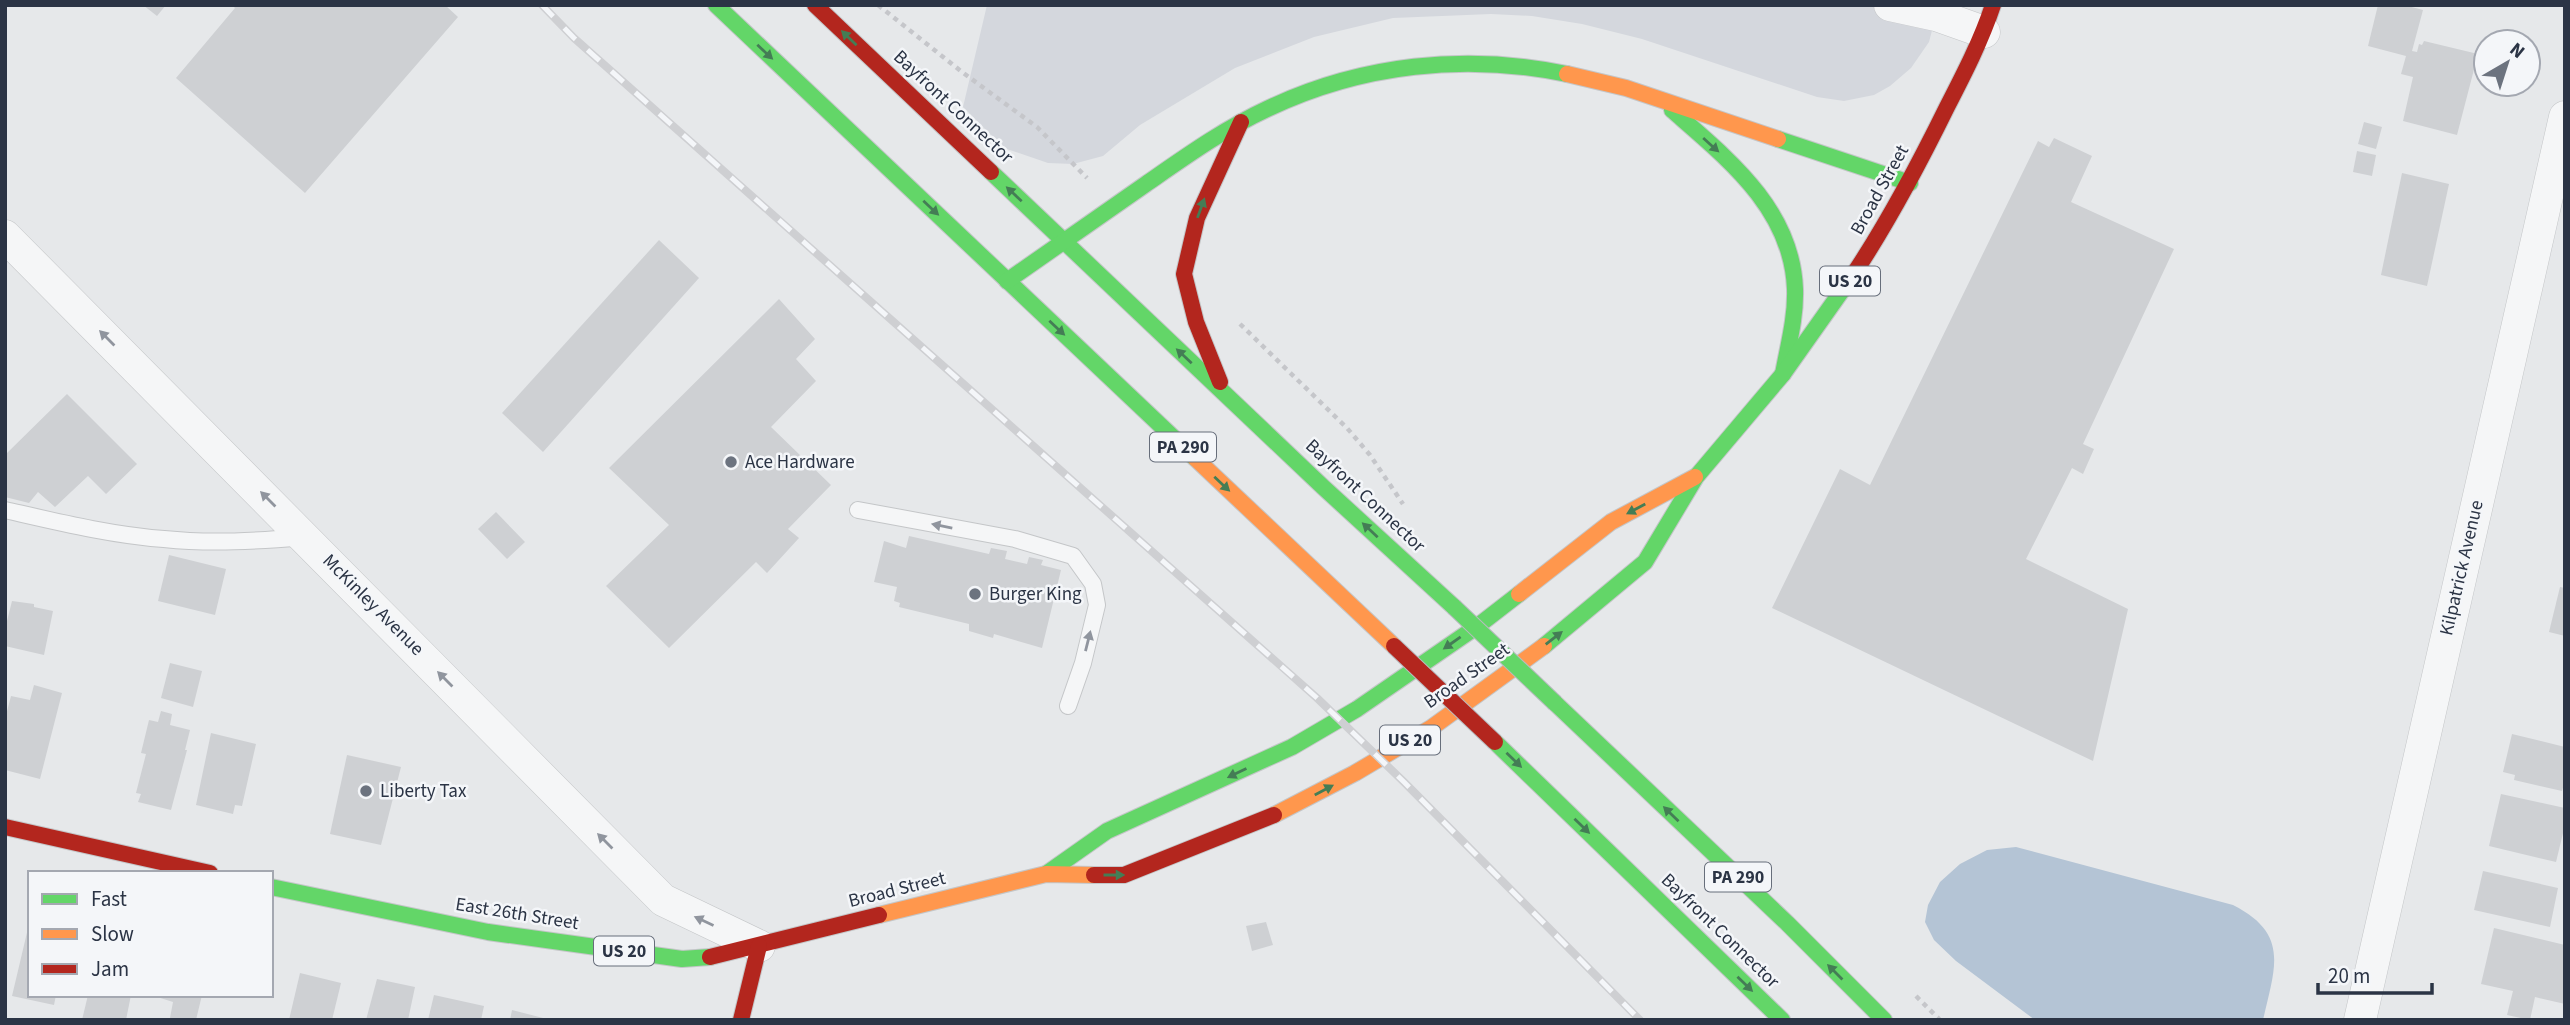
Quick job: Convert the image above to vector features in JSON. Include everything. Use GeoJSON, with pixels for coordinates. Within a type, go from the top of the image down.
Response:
{"type":"FeatureCollection","features":[{"type":"Feature","properties":{"kind":"main road","name":"Bayfront Connector"},"geometry":{"type":"LineString","coordinates":[[716,5],[1359,613],[1782,1020]]}},
{"type":"Feature","properties":{"kind":"main road","name":"Bayfront Connector"},"geometry":{"type":"LineString","coordinates":[[815,5],[1787,923],[1884,1020]]}},
{"type":"Feature","properties":{"kind":"main road","name":"Broad Street"},"geometry":{"type":"LineString","coordinates":[[758,946],[1046,874],[1124,875],[1136,871],[1282,812],[1431,728],[1503,678],[1575,622],[1645,562],[1696,477],[1783,374],[1876,242],[1910,183],[1989,18]]}},
{"type":"Feature","properties":{"kind":"main road"},"geometry":{"type":"LineString","coordinates":[[1007,281],[1203,145],[1241,122],[1281,102],[1327,86],[1375,73],[1428,65],[1485,63],[1580,75],[1910,183]]}},
{"type":"Feature","properties":{"kind":"main road"},"geometry":{"type":"LineString","coordinates":[[1660,100],[1754,185],[1780,225],[1793,267],[1795,289],[1794,313],[1783,374]]}},
{"type":"Feature","properties":{"kind":"main road"},"geometry":{"type":"LineString","coordinates":[[1224,393],[1196,322],[1184,274],[1197,218],[1241,122]]}},
{"type":"Feature","properties":{"kind":"main road","name":"Broad Street"},"geometry":{"type":"LineString","coordinates":[[1046,874],[1107,831],[1292,747],[1357,709],[1479,625],[1611,522],[1696,477]]}},
{"type":"Feature","properties":{"kind":"main road"},"geometry":{"type":"LineString","coordinates":[[5,827],[201,871]]}},
{"type":"Feature","properties":{"kind":"main road","name":"East 26th Street"},"geometry":{"type":"LineString","coordinates":[[273,887],[488,932],[682,959],[708,958],[758,946]]}},
{"type":"Feature","properties":{"kind":"main road"},"geometry":{"type":"LineString","coordinates":[[741,1020],[758,946]]}},
{"type":"Feature","properties":{"kind":"street"},"geometry":{"type":"LineString","coordinates":[[1891,5],[1936,15],[1989,18]]}},
{"type":"Feature","properties":{"kind":"street","name":"Kilpatrick Avenue"},"geometry":{"type":"LineString","coordinates":[[2360,1020],[2565,117]]}},
{"type":"Feature","properties":{"kind":"street","name":"McKinley Avenue"},"geometry":{"type":"LineString","coordinates":[[5,236],[663,900],[758,946]]}},
{"type":"Feature","properties":{"kind":"lane"},"geometry":{"type":"LineString","coordinates":[[5,510],[125,535],[166,540],[252,541],[306,537]]}},
{"type":"Feature","properties":{"kind":"lane"},"geometry":{"type":"LineString","coordinates":[[858,510],[1015,539],[1073,556],[1093,584],[1097,605],[1083,663],[1068,706]]}},
{"type":"Feature","properties":{"kind":"shaded area"},"geometry":{"type":"Polygon","coordinates":[[[987,5],[1942,5],[1936,15],[1929,42],[1911,68],[1890,86],[1874,95],[1844,101],[1817,97],[1642,39],[1582,24],[1532,16],[1491,14],[1393,18],[1314,37],[1235,68],[1140,125],[1103,156],[1073,164],[1048,163],[1004,148],[963,107],[987,5]]]}},
{"type":"Feature","properties":{"kind":"water"},"geometry":{"type":"Polygon","coordinates":[[[2016,847],[2233,905],[2251,916],[2271,940],[2274,953],[2274,968],[2263,1020],[2035,1020],[1956,961],[1934,940],[1925,922],[1928,905],[1940,882],[1960,864],[1987,850],[2016,847]]]}},
{"type":"Feature","properties":{"kind":"building"},"geometry":{"type":"Polygon","coordinates":[[[143,5],[166,5],[157,16],[143,5]]]}},
{"type":"Feature","properties":{"kind":"building"},"geometry":{"type":"Polygon","coordinates":[[[232,5],[445,5],[458,17],[305,193],[176,78],[235,8],[232,5]]]}},
{"type":"Feature","properties":{"kind":"building"},"geometry":{"type":"Polygon","coordinates":[[[2378,5],[2404,5],[2423,10],[2412,51],[2417,52],[2419,44],[2422,45],[2424,41],[2472,53],[2472,77],[2457,135],[2403,121],[2413,77],[2401,74],[2406,56],[2368,46],[2378,5]]]}},
{"type":"Feature","properties":{"kind":"building"},"geometry":{"type":"Polygon","coordinates":[[[2364,122],[2382,127],[2376,149],[2358,144],[2364,122]]]}},
{"type":"Feature","properties":{"kind":"building"},"geometry":{"type":"Polygon","coordinates":[[[2054,138],[2092,156],[2071,202],[2174,249],[2083,444],[2094,449],[2083,474],[2072,468],[2026,559],[2128,609],[2093,761],[1772,608],[1840,469],[1870,485],[2038,141],[2049,147],[2054,138]]]}},
{"type":"Feature","properties":{"kind":"building"},"geometry":{"type":"Polygon","coordinates":[[[2357,151],[2376,155],[2372,176],[2353,172],[2357,151]]]}},
{"type":"Feature","properties":{"kind":"building"},"geometry":{"type":"Polygon","coordinates":[[[2402,173],[2449,184],[2427,286],[2381,275],[2402,173]]]}},
{"type":"Feature","properties":{"kind":"building"},"geometry":{"type":"Polygon","coordinates":[[[659,240],[699,278],[543,452],[502,413],[659,240]]]}},
{"type":"Feature","properties":{"kind":"building"},"geometry":{"type":"Polygon","coordinates":[[[779,299],[815,339],[796,359],[816,381],[771,427],[831,485],[788,529],[799,538],[767,573],[756,562],[669,648],[606,586],[669,525],[609,468],[779,299]]]}},
{"type":"Feature","properties":{"kind":"building"},"geometry":{"type":"Polygon","coordinates":[[[67,394],[137,464],[106,494],[88,476],[55,507],[38,492],[29,503],[5,497],[5,455],[67,394]]]}},
{"type":"Feature","properties":{"kind":"building"},"geometry":{"type":"Polygon","coordinates":[[[496,512],[525,542],[507,559],[478,529],[496,512]]]}},
{"type":"Feature","properties":{"kind":"building","name":"Burger King"},"geometry":{"type":"Polygon","coordinates":[[[909,536],[989,554],[991,548],[1007,551],[1005,559],[1027,564],[1029,557],[1043,560],[1041,565],[1061,570],[1042,648],[994,634],[993,638],[969,631],[969,624],[899,607],[900,603],[894,601],[897,587],[874,582],[884,541],[906,548],[909,536]]]}},
{"type":"Feature","properties":{"kind":"building"},"geometry":{"type":"Polygon","coordinates":[[[169,555],[226,569],[215,615],[158,601],[169,555]]]}},
{"type":"Feature","properties":{"kind":"building"},"geometry":{"type":"Polygon","coordinates":[[[2560,587],[2565,588],[2565,636],[2549,632],[2560,587]]]}},
{"type":"Feature","properties":{"kind":"building"},"geometry":{"type":"Polygon","coordinates":[[[12,601],[34,604],[34,607],[53,611],[44,655],[5,646],[5,629],[12,601]]]}},
{"type":"Feature","properties":{"kind":"building"},"geometry":{"type":"Polygon","coordinates":[[[170,663],[202,671],[193,707],[161,698],[170,663]]]}},
{"type":"Feature","properties":{"kind":"building"},"geometry":{"type":"Polygon","coordinates":[[[34,685],[62,693],[40,779],[5,770],[5,719],[11,696],[30,700],[34,685]]]}},
{"type":"Feature","properties":{"kind":"building"},"geometry":{"type":"Polygon","coordinates":[[[161,711],[172,714],[170,725],[190,730],[171,810],[138,802],[141,794],[136,793],[146,754],[141,753],[149,720],[158,722],[161,711]]]}},
{"type":"Feature","properties":{"kind":"building"},"geometry":{"type":"Polygon","coordinates":[[[211,733],[256,744],[242,806],[235,805],[233,814],[196,805],[211,733]]]}},
{"type":"Feature","properties":{"kind":"building"},"geometry":{"type":"Polygon","coordinates":[[[2512,734],[2565,747],[2565,781],[2562,791],[2514,780],[2515,775],[2503,772],[2512,734]]]}},
{"type":"Feature","properties":{"kind":"building"},"geometry":{"type":"Polygon","coordinates":[[[347,755],[401,767],[381,845],[330,834],[347,755]]]}},
{"type":"Feature","properties":{"kind":"building"},"geometry":{"type":"Polygon","coordinates":[[[2501,794],[2565,808],[2565,825],[2556,862],[2489,846],[2501,794]]]}},
{"type":"Feature","properties":{"kind":"building"},"geometry":{"type":"Polygon","coordinates":[[[2483,871],[2558,888],[2550,927],[2474,910],[2483,871]]]}},
{"type":"Feature","properties":{"kind":"building"},"geometry":{"type":"Polygon","coordinates":[[[1266,922],[1273,945],[1252,951],[1246,926],[1266,922]]]}},
{"type":"Feature","properties":{"kind":"building"},"geometry":{"type":"Polygon","coordinates":[[[28,928],[28,997],[56,997],[54,1005],[12,996],[28,928]]]}},
{"type":"Feature","properties":{"kind":"building"},"geometry":{"type":"Polygon","coordinates":[[[2494,928],[2565,945],[2565,1004],[2535,997],[2530,1020],[2507,1015],[2513,991],[2481,984],[2494,928]]]}},
{"type":"Feature","properties":{"kind":"building"},"geometry":{"type":"Polygon","coordinates":[[[300,973],[341,983],[332,1020],[289,1020],[300,973]]]}},
{"type":"Feature","properties":{"kind":"building"},"geometry":{"type":"Polygon","coordinates":[[[377,979],[415,987],[408,1020],[366,1020],[377,979]]]}},
{"type":"Feature","properties":{"kind":"building"},"geometry":{"type":"Polygon","coordinates":[[[434,995],[484,1006],[481,1020],[428,1020],[434,995]]]}},
{"type":"Feature","properties":{"kind":"building"},"geometry":{"type":"Polygon","coordinates":[[[88,997],[131,997],[126,1020],[82,1020],[88,997]]]}},
{"type":"Feature","properties":{"kind":"building"},"geometry":{"type":"Polygon","coordinates":[[[157,997],[202,997],[196,1020],[170,1018],[173,1002],[157,997]]]}},
{"type":"Feature","properties":{"kind":"building"},"geometry":{"type":"Polygon","coordinates":[[[512,1010],[547,1019],[547,1020],[510,1020],[512,1010]]]}},
{"type":"Feature","properties":{"kind":"railway"},"geometry":{"type":"LineString","coordinates":[[542,5],[574,38],[1317,698],[1640,1020]]}},
{"type":"Feature","properties":{"kind":"traffic: fast"},"geometry":{"type":"LineString","coordinates":[[716,5],[1195,458]]}},
{"type":"Feature","properties":{"kind":"traffic: fast"},"geometry":{"type":"LineString","coordinates":[[1007,281],[1235,125],[1303,94],[1377,73],[1452,64],[1491,64],[1567,74]]}},
{"type":"Feature","properties":{"kind":"traffic: fast"},"geometry":{"type":"LineString","coordinates":[[1672,110],[1735,167],[1770,210],[1782,234],[1791,260],[1795,289],[1793,321],[1783,374]]}},
{"type":"Feature","properties":{"kind":"traffic: fast"},"geometry":{"type":"LineString","coordinates":[[1778,139],[1910,183]]}},
{"type":"Feature","properties":{"kind":"traffic: fast"},"geometry":{"type":"LineString","coordinates":[[991,172],[1323,487],[1454,607]]}},
{"type":"Feature","properties":{"kind":"traffic: fast"},"geometry":{"type":"LineString","coordinates":[[1544,646],[1645,562],[1696,477],[1783,374],[1853,275]]}},
{"type":"Feature","properties":{"kind":"traffic: fast"},"geometry":{"type":"LineString","coordinates":[[1046,874],[1107,831],[1292,747],[1357,709],[1479,625],[1519,594]]}},
{"type":"Feature","properties":{"kind":"traffic: fast"},"geometry":{"type":"LineString","coordinates":[[1454,607],[1555,703]]}},
{"type":"Feature","properties":{"kind":"traffic: fast"},"geometry":{"type":"LineString","coordinates":[[1555,703],[1787,923],[1884,1020]]}},
{"type":"Feature","properties":{"kind":"traffic: fast"},"geometry":{"type":"LineString","coordinates":[[1495,742],[1782,1020]]}},
{"type":"Feature","properties":{"kind":"traffic: fast"},"geometry":{"type":"LineString","coordinates":[[273,887],[488,932],[682,959],[710,957]]}},
{"type":"Feature","properties":{"kind":"traffic: slow"},"geometry":{"type":"LineString","coordinates":[[1567,74],[1626,88],[1778,139]]}},
{"type":"Feature","properties":{"kind":"traffic: slow"},"geometry":{"type":"LineString","coordinates":[[1195,458],[1394,646]]}},
{"type":"Feature","properties":{"kind":"traffic: slow"},"geometry":{"type":"LineString","coordinates":[[1519,594],[1611,522],[1695,477]]}},
{"type":"Feature","properties":{"kind":"traffic: slow"},"geometry":{"type":"LineString","coordinates":[[1274,815],[1355,773],[1431,728],[1544,646]]}},
{"type":"Feature","properties":{"kind":"traffic: slow"},"geometry":{"type":"LineString","coordinates":[[879,915],[1046,874],[1094,875]]}},
{"type":"Feature","properties":{"kind":"traffic: jam"},"geometry":{"type":"LineString","coordinates":[[815,5],[991,172]]}},
{"type":"Feature","properties":{"kind":"traffic: jam"},"geometry":{"type":"LineString","coordinates":[[1853,275],[1891,214],[1925,151],[1972,57],[1993,5]]}},
{"type":"Feature","properties":{"kind":"traffic: jam"},"geometry":{"type":"LineString","coordinates":[[1220,382],[1196,322],[1184,274],[1197,218],[1241,122]]}},
{"type":"Feature","properties":{"kind":"traffic: jam"},"geometry":{"type":"LineString","coordinates":[[1394,646],[1495,742]]}},
{"type":"Feature","properties":{"kind":"traffic: jam"},"geometry":{"type":"LineString","coordinates":[[1094,875],[1124,875],[1274,815]]}},
{"type":"Feature","properties":{"kind":"traffic: jam"},"geometry":{"type":"LineString","coordinates":[[5,827],[201,871]]}},
{"type":"Feature","properties":{"kind":"traffic: jam"},"geometry":{"type":"LineString","coordinates":[[710,957],[879,915]]}},
{"type":"Feature","properties":{"kind":"traffic: jam"},"geometry":{"type":"LineString","coordinates":[[741,1020],[759,946]]}},
{"type":"Feature","properties":{"kind":"place","name":"Ace Hardware"},"geometry":{"type":"Point","coordinates":[731,462]}},
{"type":"Feature","properties":{"kind":"place","name":"Burger King"},"geometry":{"type":"Point","coordinates":[975,594]}},
{"type":"Feature","properties":{"kind":"place","name":"Liberty Tax"},"geometry":{"type":"Point","coordinates":[366,791]}}]}
